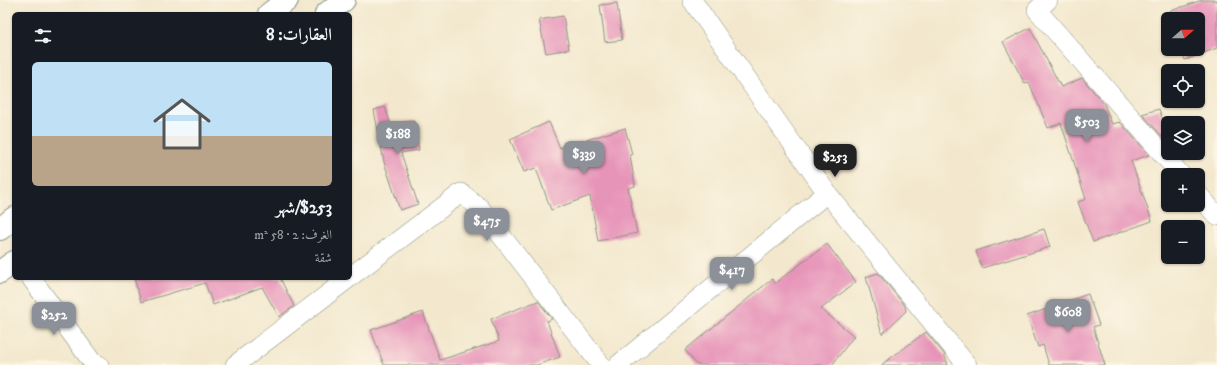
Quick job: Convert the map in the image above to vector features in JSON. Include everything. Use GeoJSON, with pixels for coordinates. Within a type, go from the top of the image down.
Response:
{"type":"FeatureCollection","features":[{"type":"Feature","properties":{"kind":"street"},"geometry":{"type":"LineString","coordinates":[[272,12],[287,0]]}},
{"type":"Feature","properties":{"kind":"street"},"geometry":{"type":"LineString","coordinates":[[329,12],[344,0]]}},
{"type":"Feature","properties":{"kind":"street"},"geometry":{"type":"LineString","coordinates":[[692,0],[827,193],[967,365]]}},
{"type":"Feature","properties":{"kind":"street"},"geometry":{"type":"LineString","coordinates":[[1048,0],[1037,10],[1175,168]]}},
{"type":"Feature","properties":{"kind":"street"},"geometry":{"type":"LineString","coordinates":[[352,276],[461,193],[480,208],[601,365]]}},
{"type":"Feature","properties":{"kind":"street"},"geometry":{"type":"LineString","coordinates":[[618,365],[827,193]]}},
{"type":"Feature","properties":{"kind":"street"},"geometry":{"type":"LineString","coordinates":[[1205,202],[1217,216]]}},
{"type":"Feature","properties":{"kind":"street"},"geometry":{"type":"LineString","coordinates":[[0,229],[12,220]]}},
{"type":"Feature","properties":{"kind":"street"},"geometry":{"type":"LineString","coordinates":[[0,272],[12,263]]}},
{"type":"Feature","properties":{"kind":"street"},"geometry":{"type":"LineString","coordinates":[[32,280],[93,363],[100,365]]}},
{"type":"Feature","properties":{"kind":"street"},"geometry":{"type":"LineString","coordinates":[[235,365],[347,280]]}},
{"type":"Feature","properties":{"kind":"building"},"geometry":{"type":"Polygon","coordinates":[[[1202,0],[1217,0],[1217,48],[1205,52],[1205,12],[1168,12],[1202,0]]]}},
{"type":"Feature","properties":{"kind":"building"},"geometry":{"type":"Polygon","coordinates":[[[617,3],[622,40],[605,42],[600,5],[617,3]]]}},
{"type":"Feature","properties":{"kind":"building"},"geometry":{"type":"Polygon","coordinates":[[[563,16],[569,49],[546,53],[539,20],[563,16]]]}},
{"type":"Feature","properties":{"kind":"building"},"geometry":{"type":"Polygon","coordinates":[[[1030,28],[1061,87],[1082,78],[1104,104],[1112,124],[1120,122],[1149,155],[1131,161],[1152,221],[1093,242],[1078,202],[1086,199],[1061,123],[1048,128],[1029,82],[1025,84],[1003,42],[1030,28]]]}},
{"type":"Feature","properties":{"kind":"building"},"geometry":{"type":"Polygon","coordinates":[[[1184,56],[1196,56],[1185,60],[1184,56]]]}},
{"type":"Feature","properties":{"kind":"building"},"geometry":{"type":"Polygon","coordinates":[[[385,107],[391,125],[414,121],[419,150],[401,153],[418,204],[400,210],[384,162],[374,110],[385,107]]]}},
{"type":"Feature","properties":{"kind":"building"},"geometry":{"type":"Polygon","coordinates":[[[1159,109],[1161,116],[1161,135],[1142,114],[1159,109]]]}},
{"type":"Feature","properties":{"kind":"building"},"geometry":{"type":"Polygon","coordinates":[[[549,122],[560,148],[625,128],[632,154],[630,155],[635,186],[628,188],[637,233],[598,241],[590,196],[551,210],[536,168],[524,172],[510,139],[549,122]]]}},
{"type":"Feature","properties":{"kind":"building"},"geometry":{"type":"Polygon","coordinates":[[[1044,229],[1050,247],[982,268],[976,251],[1044,229]]]}},
{"type":"Feature","properties":{"kind":"building"},"geometry":{"type":"Polygon","coordinates":[[[827,244],[856,282],[821,309],[854,336],[832,365],[697,365],[685,350],[772,279],[775,283],[827,244]]]}},
{"type":"Feature","properties":{"kind":"building"},"geometry":{"type":"Polygon","coordinates":[[[878,273],[905,306],[906,311],[882,334],[866,277],[878,273]]]}},
{"type":"Feature","properties":{"kind":"building"},"geometry":{"type":"Polygon","coordinates":[[[135,280],[281,280],[294,306],[279,317],[262,287],[213,305],[205,283],[141,302],[135,280]]]}},
{"type":"Feature","properties":{"kind":"building"},"geometry":{"type":"Polygon","coordinates":[[[1088,294],[1099,325],[1093,327],[1105,365],[1049,365],[1043,345],[1038,347],[1027,316],[1088,294]]]}},
{"type":"Feature","properties":{"kind":"building"},"geometry":{"type":"Polygon","coordinates":[[[538,301],[552,319],[547,321],[560,357],[537,365],[384,365],[371,330],[423,312],[440,360],[499,341],[491,319],[538,301]]]}},
{"type":"Feature","properties":{"kind":"building"},"geometry":{"type":"Polygon","coordinates":[[[926,332],[944,354],[948,365],[881,365],[926,332]]]}}]}
